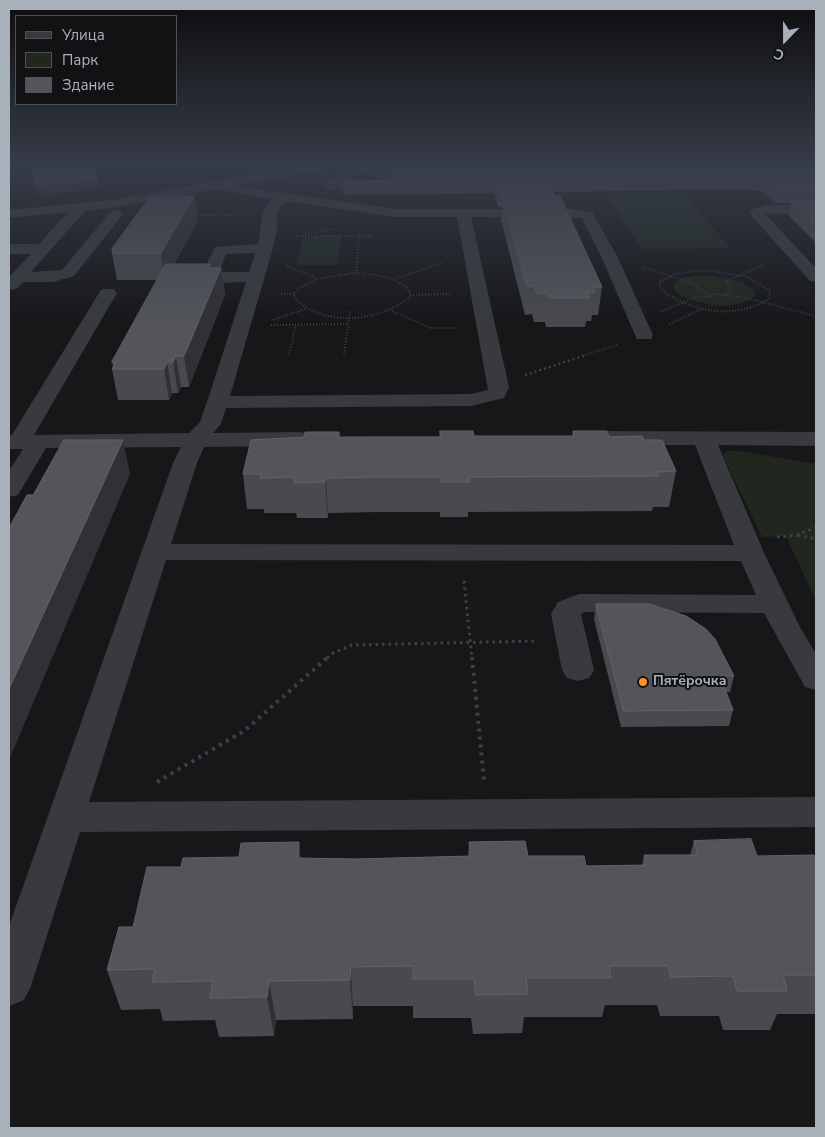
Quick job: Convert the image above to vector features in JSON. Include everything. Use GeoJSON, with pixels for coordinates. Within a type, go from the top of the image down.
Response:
{"type":"FeatureCollection","features":[{"type":"Feature","properties":{"kind":"street"},"geometry":{"type":"LineString","coordinates":[[14,282],[71,218]]}},
{"type":"Feature","properties":{"kind":"street"},"geometry":{"type":"LineString","coordinates":[[14,282],[68,273],[113,218]]}},
{"type":"Feature","properties":{"kind":"street"},"geometry":{"type":"LineString","coordinates":[[9,986],[185,463],[196,440],[210,424],[250,325],[256,277],[266,242],[268,218]]}},
{"type":"Feature","properties":{"kind":"street"},"geometry":{"type":"LineString","coordinates":[[218,402],[480,400],[498,394],[499,383],[464,218]]}},
{"type":"Feature","properties":{"kind":"street"},"geometry":{"type":"LineString","coordinates":[[590,218],[644,336]]}},
{"type":"Feature","properties":{"kind":"street"},"geometry":{"type":"LineString","coordinates":[[761,218],[816,277]]}},
{"type":"Feature","properties":{"kind":"street"},"geometry":{"type":"LineString","coordinates":[[256,277],[216,277],[210,273],[220,250],[266,242]]}},
{"type":"Feature","properties":{"kind":"street"},"geometry":{"type":"LineString","coordinates":[[9,249],[44,249]]}},
{"type":"Feature","properties":{"kind":"street"},"geometry":{"type":"LineString","coordinates":[[9,490],[22,442],[108,293]]}},
{"type":"Feature","properties":{"kind":"street"},"geometry":{"type":"LineString","coordinates":[[703,437],[773,604],[816,680]]}},
{"type":"Feature","properties":{"kind":"street"},"geometry":{"type":"LineString","coordinates":[[734,437],[816,453]]}},
{"type":"Feature","properties":{"kind":"street"},"geometry":{"type":"LineString","coordinates":[[584,438],[734,437],[816,439]]}},
{"type":"Feature","properties":{"kind":"street"},"geometry":{"type":"LineString","coordinates":[[22,442],[325,439]]}},
{"type":"Feature","properties":{"kind":"street"},"geometry":{"type":"LineString","coordinates":[[156,552],[751,553]]}},
{"type":"Feature","properties":{"kind":"street"},"geometry":{"type":"LineString","coordinates":[[578,670],[566,614],[568,609],[578,604],[773,604]]}},
{"type":"Feature","properties":{"kind":"street"},"geometry":{"type":"LineString","coordinates":[[66,817],[816,812]]}},
{"type":"Feature","properties":{"kind":"path"},"geometry":{"type":"LineString","coordinates":[[356,274],[359,236]]}},
{"type":"Feature","properties":{"kind":"path"},"geometry":{"type":"LineString","coordinates":[[266,242],[379,236]]}},
{"type":"Feature","properties":{"kind":"path"},"geometry":{"type":"LineString","coordinates":[[393,280],[471,253]]}},
{"type":"Feature","properties":{"kind":"path"},"geometry":{"type":"LineString","coordinates":[[704,270],[738,274],[752,279],[770,291],[770,298],[765,303],[739,310],[704,308],[681,302],[664,294],[660,288],[660,282],[670,275],[704,270]]}},
{"type":"Feature","properties":{"kind":"path"},"geometry":{"type":"LineString","coordinates":[[356,274],[372,274],[393,280],[409,290],[410,295],[404,304],[391,311],[376,315],[349,317],[320,314],[306,309],[297,304],[294,297],[296,290],[304,284],[333,275],[356,274]]}},
{"type":"Feature","properties":{"kind":"path"},"geometry":{"type":"LineString","coordinates":[[681,302],[694,298],[720,296],[730,292],[728,282],[738,274]]}},
{"type":"Feature","properties":{"kind":"path"},"geometry":{"type":"LineString","coordinates":[[670,275],[692,283],[706,293],[765,303],[816,316]]}},
{"type":"Feature","properties":{"kind":"path"},"geometry":{"type":"LineString","coordinates":[[410,295],[480,294]]}},
{"type":"Feature","properties":{"kind":"path"},"geometry":{"type":"LineString","coordinates":[[499,383],[644,336],[704,308]]}},
{"type":"Feature","properties":{"kind":"path"},"geometry":{"type":"LineString","coordinates":[[250,325],[306,309]]}},
{"type":"Feature","properties":{"kind":"path"},"geometry":{"type":"LineString","coordinates":[[344,354],[350,311]]}},
{"type":"Feature","properties":{"kind":"path"},"geometry":{"type":"LineString","coordinates":[[391,311],[432,328],[487,328]]}},
{"type":"Feature","properties":{"kind":"path"},"geometry":{"type":"LineString","coordinates":[[250,325],[348,324]]}},
{"type":"Feature","properties":{"kind":"path"},"geometry":{"type":"LineString","coordinates":[[289,354],[296,325]]}},
{"type":"Feature","properties":{"kind":"path"},"geometry":{"type":"LineString","coordinates":[[816,527],[798,535],[816,539]]}},
{"type":"Feature","properties":{"kind":"path"},"geometry":{"type":"LineString","coordinates":[[461,552],[487,814]]}},
{"type":"Feature","properties":{"kind":"path"},"geometry":{"type":"LineString","coordinates":[[120,817],[168,773],[229,743],[259,721],[333,653],[342,648],[365,644],[571,640]]}},
{"type":"Feature","properties":{"kind":"green space"},"geometry":{"type":"Polygon","coordinates":[[[621,218],[705,218],[730,248],[641,249],[621,218]]]}},
{"type":"Feature","properties":{"kind":"green space"},"geometry":{"type":"Polygon","coordinates":[[[341,236],[337,265],[296,265],[303,237],[341,236]]]}},
{"type":"Feature","properties":{"kind":"green space"},"geometry":{"type":"Polygon","coordinates":[[[706,275],[742,282],[755,291],[754,296],[746,301],[725,306],[691,300],[674,290],[673,285],[680,279],[706,275]]]}},
{"type":"Feature","properties":{"kind":"green space"},"geometry":{"type":"Polygon","coordinates":[[[726,451],[740,451],[816,464],[816,601],[786,536],[762,537],[723,456],[726,451]]]}},
{"type":"Feature","properties":{"kind":"building"},"geometry":{"type":"Polygon","coordinates":[[[135,218],[181,218],[161,253],[112,253],[114,249],[112,249],[135,218]]]}},
{"type":"Feature","properties":{"kind":"building"},"geometry":{"type":"Polygon","coordinates":[[[508,218],[570,218],[602,287],[592,287],[595,292],[587,292],[589,298],[549,298],[547,293],[537,293],[534,286],[527,286],[508,218]]]}},
{"type":"Feature","properties":{"kind":"building"},"geometry":{"type":"Polygon","coordinates":[[[807,218],[816,218],[816,226],[807,218]]]}},
{"type":"Feature","properties":{"kind":"building"},"geometry":{"type":"Polygon","coordinates":[[[166,264],[210,264],[209,268],[221,268],[184,356],[176,356],[173,362],[167,362],[164,369],[112,369],[116,362],[112,362],[166,264]]]}},
{"type":"Feature","properties":{"kind":"building"},"geometry":{"type":"Polygon","coordinates":[[[440,431],[473,431],[474,436],[574,436],[573,431],[607,431],[609,437],[642,436],[644,440],[662,440],[676,471],[657,472],[659,476],[469,477],[470,482],[441,482],[440,477],[379,477],[326,478],[325,482],[294,483],[294,477],[260,478],[261,474],[243,474],[251,440],[304,437],[305,432],[339,432],[339,437],[440,437],[440,431]]]}},
{"type":"Feature","properties":{"kind":"building"},"geometry":{"type":"Polygon","coordinates":[[[64,440],[123,440],[9,689],[9,528],[27,495],[33,495],[64,440]]]}},
{"type":"Feature","properties":{"kind":"building"},"geometry":{"type":"Polygon","coordinates":[[[596,604],[649,604],[686,616],[706,629],[715,639],[734,676],[720,676],[733,710],[624,711],[596,604]]]}},
{"type":"Feature","properties":{"kind":"building"},"geometry":{"type":"Polygon","coordinates":[[[751,839],[757,856],[814,855],[816,861],[816,975],[783,975],[787,991],[737,991],[733,976],[671,977],[668,966],[609,966],[611,978],[526,978],[528,994],[476,995],[474,979],[413,979],[413,966],[351,967],[350,980],[269,981],[267,997],[210,998],[213,981],[152,982],[155,969],[107,970],[119,927],[133,927],[147,867],[181,867],[183,858],[239,857],[241,843],[299,842],[298,858],[355,859],[471,856],[469,842],[525,841],[528,856],[584,856],[586,866],[646,865],[644,855],[698,855],[694,841],[751,839]]]}},
{"type":"Feature","properties":{"kind":"place","name":"Пятёрочка"},"geometry":{"type":"Point","coordinates":[643,682]}}]}
